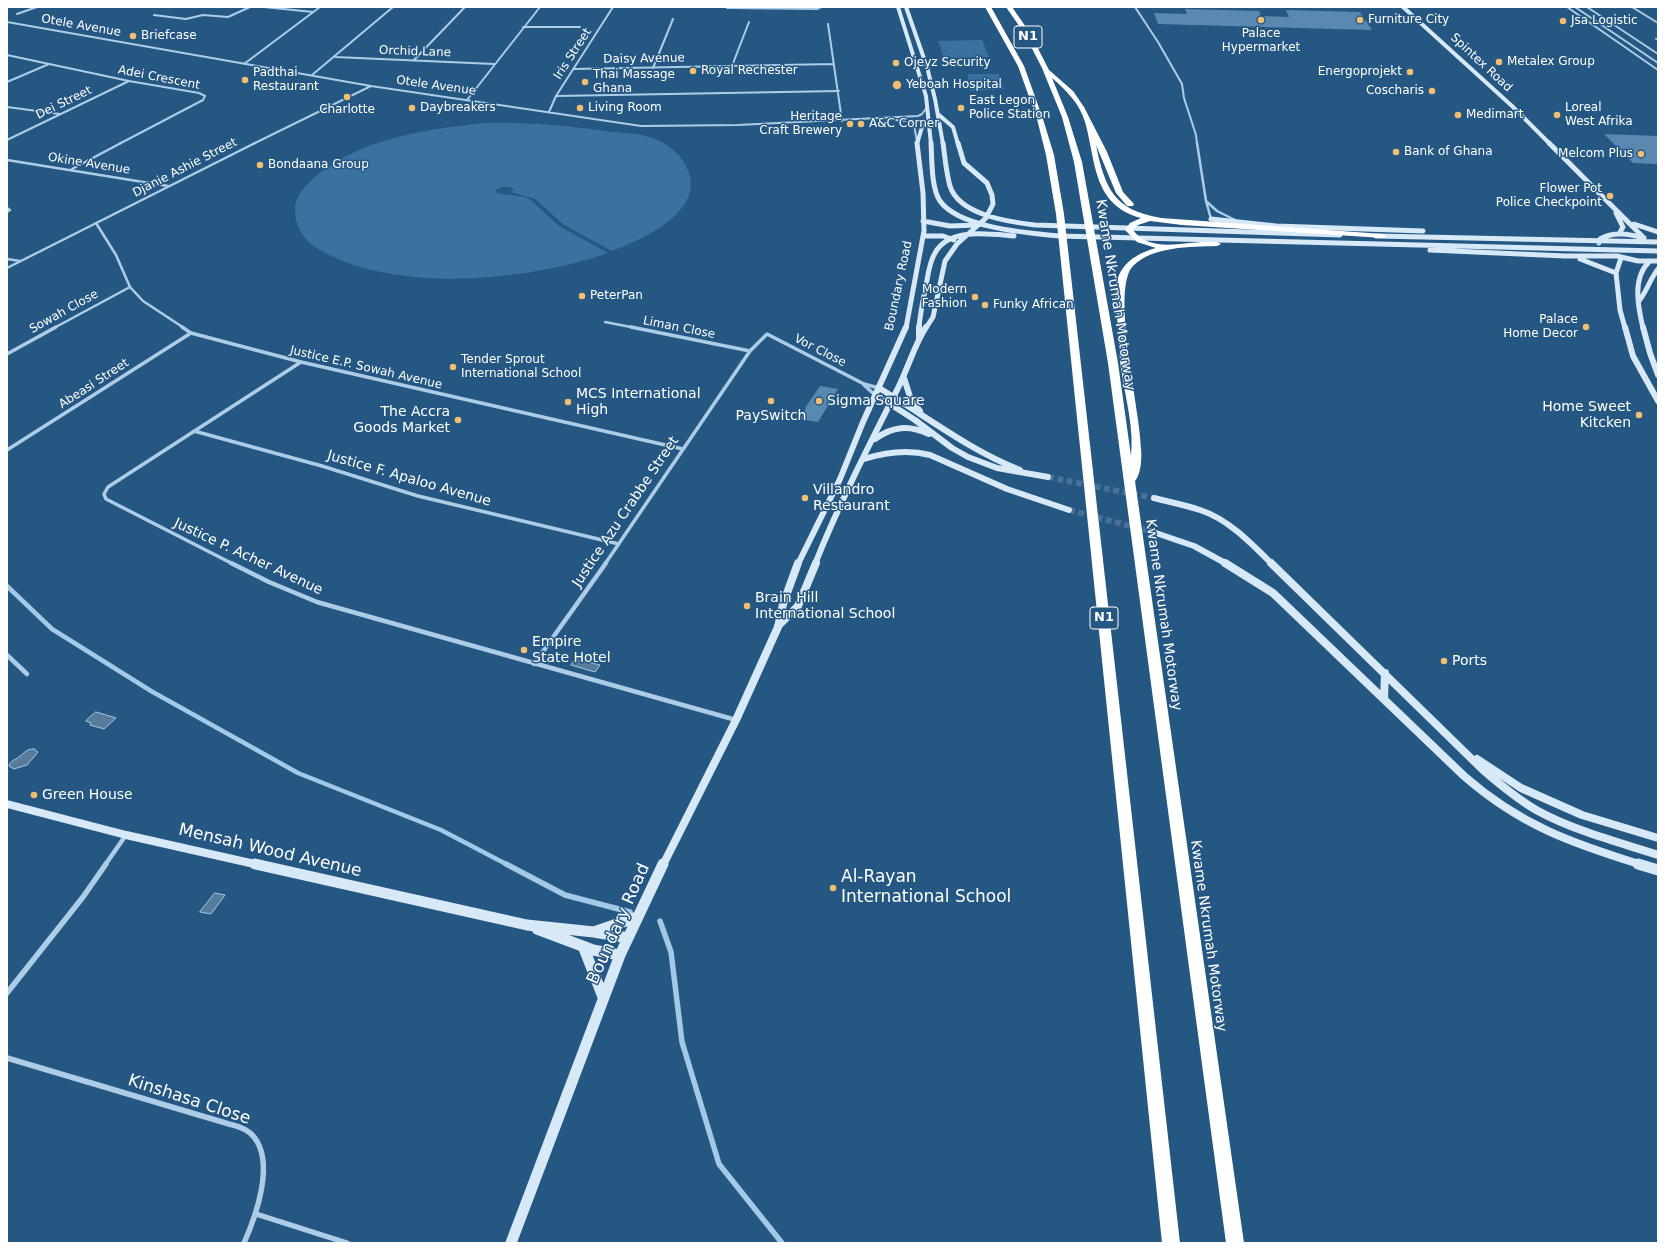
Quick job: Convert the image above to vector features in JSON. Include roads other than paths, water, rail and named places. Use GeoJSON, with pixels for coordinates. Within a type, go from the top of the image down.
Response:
{"type":"FeatureCollection","features":[{"type":"Feature","properties":{"kind":"highway","name":"N1"},"geometry":{"type":"LineString","coordinates":[[988,7],[1021,66],[1040,119],[1050,155],[1060,214],[1171,1243]]}},
{"type":"Feature","properties":{"kind":"highway","name":"Kwame Nkrumah Motorway"},"geometry":{"type":"LineString","coordinates":[[1009,7],[1026,33],[1045,68],[1065,117],[1078,162],[1113,363],[1235,1243]]}},
{"type":"Feature","properties":{"kind":"highway"},"geometry":{"type":"LineString","coordinates":[[1045,68],[1071,92],[1103,152],[1116,186],[1124,199],[1132,206],[1143,211],[1187,218]]}},
{"type":"Feature","properties":{"kind":"highway"},"geometry":{"type":"LineString","coordinates":[[1088,122],[1094,155],[1106,187],[1114,200],[1127,209],[1143,216],[1168,221],[1383,236]]}},
{"type":"Feature","properties":{"kind":"highway"},"geometry":{"type":"LineString","coordinates":[[1211,219],[1149,219],[1136,222],[1129,230],[1132,236],[1144,243],[1173,246],[1217,244]]}},
{"type":"Feature","properties":{"kind":"highway"},"geometry":{"type":"LineString","coordinates":[[1130,483],[1134,471],[1136,443],[1124,355],[1119,302],[1122,285],[1125,273],[1134,262],[1160,249],[1173,246]]}},
{"type":"Feature","properties":{"kind":"main road"},"geometry":{"type":"LineString","coordinates":[[898,7],[922,82],[928,106],[935,188],[938,197],[942,203],[960,215],[980,223],[1004,230],[1059,236],[1658,251]]}},
{"type":"Feature","properties":{"kind":"main road"},"geometry":{"type":"LineString","coordinates":[[906,7],[927,66],[939,116],[950,187],[962,204],[989,217],[1010,222],[1035,225],[1658,243]]}},
{"type":"Feature","properties":{"kind":"main road","name":"Spintex Road"},"geometry":{"type":"LineString","coordinates":[[1403,7],[1512,106],[1578,174],[1645,238]]}},
{"type":"Feature","properties":{"kind":"main road","name":"Boundary Road"},"geometry":{"type":"LineString","coordinates":[[778,627],[798,606],[808,578],[872,440],[904,378],[919,338],[933,317],[945,261],[957,244],[986,218],[993,204],[992,195],[986,183],[964,163],[954,126],[939,116]]}},
{"type":"Feature","properties":{"kind":"main road"},"geometry":{"type":"LineString","coordinates":[[917,142],[922,127],[929,122]]}},
{"type":"Feature","properties":{"kind":"main road","name":"Boundary Road"},"geometry":{"type":"LineString","coordinates":[[511,1243],[620,954],[637,917],[736,720],[778,627],[783,604],[797,565],[840,479],[863,422],[905,331],[923,236],[924,221],[923,193],[917,142]]}},
{"type":"Feature","properties":{"kind":"main road","name":"Spintex Road"},"geometry":{"type":"LineString","coordinates":[[1611,204],[1623,228],[1619,234]]}},
{"type":"Feature","properties":{"kind":"main road"},"geometry":{"type":"LineString","coordinates":[[1211,219],[1276,226],[1339,229],[1604,236],[1619,234],[1645,238],[1658,238]]}},
{"type":"Feature","properties":{"kind":"main road"},"geometry":{"type":"LineString","coordinates":[[924,221],[936,225],[956,228],[978,225]]}},
{"type":"Feature","properties":{"kind":"main road"},"geometry":{"type":"LineString","coordinates":[[1631,223],[1658,232]]}},
{"type":"Feature","properties":{"kind":"main road"},"geometry":{"type":"LineString","coordinates":[[919,338],[919,318],[932,260],[938,248],[944,243],[958,237],[992,234],[1050,238],[1059,236]]}},
{"type":"Feature","properties":{"kind":"main road"},"geometry":{"type":"LineString","coordinates":[[923,236],[947,236],[957,244]]}},
{"type":"Feature","properties":{"kind":"main road"},"geometry":{"type":"LineString","coordinates":[[1604,236],[1598,242],[1600,246],[1619,257]]}},
{"type":"Feature","properties":{"kind":"main road"},"geometry":{"type":"LineString","coordinates":[[1645,238],[1658,243]]}},
{"type":"Feature","properties":{"kind":"main road"},"geometry":{"type":"LineString","coordinates":[[1217,244],[1362,247],[1619,257],[1649,262],[1658,261]]}},
{"type":"Feature","properties":{"kind":"main road"},"geometry":{"type":"LineString","coordinates":[[1565,256],[1583,260],[1616,273]]}},
{"type":"Feature","properties":{"kind":"main road"},"geometry":{"type":"LineString","coordinates":[[1619,257],[1616,273],[1620,310],[1633,356],[1658,401]]}},
{"type":"Feature","properties":{"kind":"main road"},"geometry":{"type":"LineString","coordinates":[[1649,262],[1640,272],[1639,301],[1643,329],[1652,360],[1658,374]]}},
{"type":"Feature","properties":{"kind":"main road"},"geometry":{"type":"LineString","coordinates":[[1639,301],[1648,290],[1653,274],[1658,270]]}},
{"type":"Feature","properties":{"kind":"main road"},"geometry":{"type":"LineString","coordinates":[[904,378],[911,400],[925,416]]}},
{"type":"Feature","properties":{"kind":"main road"},"geometry":{"type":"LineString","coordinates":[[877,392],[925,416],[969,446],[995,460],[1026,473]]}},
{"type":"Feature","properties":{"kind":"main road"},"geometry":{"type":"LineString","coordinates":[[893,401],[937,438]]}},
{"type":"Feature","properties":{"kind":"main road"},"geometry":{"type":"LineString","coordinates":[[872,440],[886,431],[901,426],[923,431],[967,457],[988,466],[1048,477]]}},
{"type":"Feature","properties":{"kind":"main road"},"geometry":{"type":"LineString","coordinates":[[864,459],[880,453],[893,451],[918,452],[930,455],[1007,489],[1069,510]]}},
{"type":"Feature","properties":{"kind":"main road"},"geometry":{"type":"LineString","coordinates":[[1154,498],[1201,510],[1218,519],[1240,534],[1385,673],[1484,771],[1513,795],[1538,811],[1569,825],[1658,855]]}},
{"type":"Feature","properties":{"kind":"main road"},"geometry":{"type":"LineString","coordinates":[[1150,531],[1194,546],[1226,563],[1273,593],[1459,773],[1482,792],[1512,813],[1543,830],[1567,840],[1658,870]]}},
{"type":"Feature","properties":{"kind":"main road"},"geometry":{"type":"LineString","coordinates":[[1384,699],[1385,673]]}},
{"type":"Feature","properties":{"kind":"main road"},"geometry":{"type":"LineString","coordinates":[[1464,751],[1521,788],[1582,815],[1658,838]]}},
{"type":"Feature","properties":{"kind":"main road","name":"Mensah Wood Avenue"},"geometry":{"type":"LineString","coordinates":[[7,804],[126,835],[527,925],[594,932],[628,938]]}},
{"type":"Feature","properties":{"kind":"main road"},"geometry":{"type":"LineString","coordinates":[[594,932],[637,917]]}},
{"type":"Feature","properties":{"kind":"main road","name":"Mensah Wood Avenue"},"geometry":{"type":"LineString","coordinates":[[527,925],[583,946],[616,955],[620,954]]}},
{"type":"Feature","properties":{"kind":"main road"},"geometry":{"type":"LineString","coordinates":[[583,946],[603,997]]}},
{"type":"Feature","properties":{"kind":"street"},"geometry":{"type":"LineString","coordinates":[[17,14],[37,7]]}},
{"type":"Feature","properties":{"kind":"street"},"geometry":{"type":"LineString","coordinates":[[154,15],[186,20],[203,15],[228,17],[250,7]]}},
{"type":"Feature","properties":{"kind":"street"},"geometry":{"type":"LineString","coordinates":[[264,7],[314,12]]}},
{"type":"Feature","properties":{"kind":"street"},"geometry":{"type":"LineString","coordinates":[[244,64],[320,7]]}},
{"type":"Feature","properties":{"kind":"street"},"geometry":{"type":"LineString","coordinates":[[312,75],[393,7]]}},
{"type":"Feature","properties":{"kind":"street"},"geometry":{"type":"LineString","coordinates":[[413,61],[466,7]]}},
{"type":"Feature","properties":{"kind":"street"},"geometry":{"type":"LineString","coordinates":[[467,100],[540,7]]}},
{"type":"Feature","properties":{"kind":"street","name":"Iris Street"},"geometry":{"type":"LineString","coordinates":[[548,112],[556,96],[613,7]]}},
{"type":"Feature","properties":{"kind":"street"},"geometry":{"type":"LineString","coordinates":[[1135,7],[1158,42],[1182,84],[1184,98],[1199,152],[1206,201],[1211,219]]}},
{"type":"Feature","properties":{"kind":"street"},"geometry":{"type":"LineString","coordinates":[[1567,7],[1658,70]]}},
{"type":"Feature","properties":{"kind":"street"},"geometry":{"type":"LineString","coordinates":[[1575,7],[1658,63]]}},
{"type":"Feature","properties":{"kind":"street"},"geometry":{"type":"LineString","coordinates":[[1587,7],[1658,54]]}},
{"type":"Feature","properties":{"kind":"street"},"geometry":{"type":"LineString","coordinates":[[1632,7],[1658,23]]}},
{"type":"Feature","properties":{"kind":"street"},"geometry":{"type":"LineString","coordinates":[[727,8],[821,8]]}},
{"type":"Feature","properties":{"kind":"street"},"geometry":{"type":"LineString","coordinates":[[653,68],[673,19]]}},
{"type":"Feature","properties":{"kind":"street","name":"Otele Avenue"},"geometry":{"type":"LineString","coordinates":[[7,22],[371,86],[646,127],[866,120],[918,116],[922,114],[928,106]]}},
{"type":"Feature","properties":{"kind":"street"},"geometry":{"type":"LineString","coordinates":[[732,66],[749,22]]}},
{"type":"Feature","properties":{"kind":"street"},"geometry":{"type":"LineString","coordinates":[[828,24],[833,64],[839,91],[842,121]]}},
{"type":"Feature","properties":{"kind":"street"},"geometry":{"type":"LineString","coordinates":[[523,27],[580,27]]}},
{"type":"Feature","properties":{"kind":"street","name":"Adei Crescent"},"geometry":{"type":"LineString","coordinates":[[7,55],[129,81],[199,93],[205,96],[203,100],[156,126],[72,169]]}},
{"type":"Feature","properties":{"kind":"street","name":"Orchid Lane"},"geometry":{"type":"LineString","coordinates":[[335,57],[494,64]]}},
{"type":"Feature","properties":{"kind":"street"},"geometry":{"type":"LineString","coordinates":[[7,82],[49,64]]}},
{"type":"Feature","properties":{"kind":"street","name":"Daisy Avenue"},"geometry":{"type":"LineString","coordinates":[[574,69],[833,64]]}},
{"type":"Feature","properties":{"kind":"street","name":"Dei Street"},"geometry":{"type":"LineString","coordinates":[[7,140],[129,81]]}},
{"type":"Feature","properties":{"kind":"street","name":"Djanie Ashie Street"},"geometry":{"type":"LineString","coordinates":[[7,268],[168,186],[371,86]]}},
{"type":"Feature","properties":{"kind":"street"},"geometry":{"type":"LineString","coordinates":[[556,96],[839,91]]}},
{"type":"Feature","properties":{"kind":"street"},"geometry":{"type":"LineString","coordinates":[[7,107],[60,114]]}},
{"type":"Feature","properties":{"kind":"street","name":"Otele Avenue"},"geometry":{"type":"LineString","coordinates":[[866,120],[898,120],[912,122],[917,142]]}},
{"type":"Feature","properties":{"kind":"street","name":"Okine Avenue"},"geometry":{"type":"LineString","coordinates":[[7,160],[72,169],[168,186]]}},
{"type":"Feature","properties":{"kind":"street"},"geometry":{"type":"LineString","coordinates":[[1206,201],[1216,211],[1239,222]]}},
{"type":"Feature","properties":{"kind":"street"},"geometry":{"type":"LineString","coordinates":[[7,208],[10,210],[7,212]]}},
{"type":"Feature","properties":{"kind":"street","name":"Justice E.P. Sowah Avenue"},"geometry":{"type":"LineString","coordinates":[[96,223],[116,255],[130,287],[143,301],[190,333],[300,362],[683,449]]}},
{"type":"Feature","properties":{"kind":"street"},"geometry":{"type":"LineString","coordinates":[[7,259],[21,262]]}},
{"type":"Feature","properties":{"kind":"street","name":"Sowah Close"},"geometry":{"type":"LineString","coordinates":[[7,354],[130,287]]}},
{"type":"Feature","properties":{"kind":"street","name":"Liman Close"},"geometry":{"type":"LineString","coordinates":[[605,322],[750,351]]}},
{"type":"Feature","properties":{"kind":"street","name":"Abeasi Street"},"geometry":{"type":"LineString","coordinates":[[7,450],[190,333]]}},
{"type":"Feature","properties":{"kind":"street","name":"Vor Close"},"geometry":{"type":"LineString","coordinates":[[767,334],[877,392]]}},
{"type":"Feature","properties":{"kind":"street","name":"Justice Azu Crabbe Street"},"geometry":{"type":"LineString","coordinates":[[534,664],[619,544],[750,351],[767,334]]}},
{"type":"Feature","properties":{"kind":"street","name":"Justice P. Acher Avenue"},"geometry":{"type":"LineString","coordinates":[[300,362],[108,487],[104,494],[106,500],[269,582],[317,602],[736,720]]}},
{"type":"Feature","properties":{"kind":"street","name":"Vor Close"},"geometry":{"type":"LineString","coordinates":[[864,384],[877,392]]}},
{"type":"Feature","properties":{"kind":"street","name":"Justice F. Apaloo Avenue"},"geometry":{"type":"LineString","coordinates":[[194,431],[322,466],[418,496],[619,544]]}},
{"type":"Feature","properties":{"kind":"street"},"geometry":{"type":"LineString","coordinates":[[7,655],[27,674]]}},
{"type":"Feature","properties":{"kind":"street"},"geometry":{"type":"LineString","coordinates":[[7,993],[83,897],[126,835]]}},
{"type":"Feature","properties":{"kind":"street","name":"Kinshasa Close"},"geometry":{"type":"LineString","coordinates":[[7,1058],[240,1128],[254,1137],[262,1151],[263,1175],[256,1214],[244,1243]]}},
{"type":"Feature","properties":{"kind":"street"},"geometry":{"type":"LineString","coordinates":[[256,1214],[347,1243]]}},
{"type":"Feature","properties":{"kind":"waterway"},"geometry":{"type":"LineString","coordinates":[[7,586],[52,629],[151,691],[298,773],[441,830],[508,865]]}},
{"type":"Feature","properties":{"kind":"waterway"},"geometry":{"type":"LineString","coordinates":[[506,864],[565,895],[630,912]]}},
{"type":"Feature","properties":{"kind":"waterway"},"geometry":{"type":"LineString","coordinates":[[660,921],[671,952],[682,1042],[719,1164],[782,1243]]}},
{"type":"Feature","properties":{"kind":"tunnel"},"geometry":{"type":"LineString","coordinates":[[1048,477],[1154,498]]}},
{"type":"Feature","properties":{"kind":"tunnel"},"geometry":{"type":"LineString","coordinates":[[1069,510],[1150,531]]}},
{"type":"Feature","properties":{"kind":"place","name":"Palace Hypermarket"},"geometry":{"type":"Point","coordinates":[1261,20]}},
{"type":"Feature","properties":{"kind":"place","name":"Furniture City"},"geometry":{"type":"Point","coordinates":[1360,20]}},
{"type":"Feature","properties":{"kind":"place","name":"Jsa Logistic"},"geometry":{"type":"Point","coordinates":[1563,21]}},
{"type":"Feature","properties":{"kind":"place","name":"Briefcase"},"geometry":{"type":"Point","coordinates":[133,36]}},
{"type":"Feature","properties":{"kind":"place","name":"Metalex Group"},"geometry":{"type":"Point","coordinates":[1499,62]}},
{"type":"Feature","properties":{"kind":"place","name":"Ojeyz Security"},"geometry":{"type":"Point","coordinates":[896,63]}},
{"type":"Feature","properties":{"kind":"place","name":"Royal Rechester"},"geometry":{"type":"Point","coordinates":[693,71]}},
{"type":"Feature","properties":{"kind":"place","name":"Energoprojekt"},"geometry":{"type":"Point","coordinates":[1410,72]}},
{"type":"Feature","properties":{"kind":"place","name":"Padthai Restaurant"},"geometry":{"type":"Point","coordinates":[245,80]}},
{"type":"Feature","properties":{"kind":"place","name":"Thai Massage Ghana"},"geometry":{"type":"Point","coordinates":[585,82]}},
{"type":"Feature","properties":{"kind":"place","name":"Yeboah Hospital"},"geometry":{"type":"Point","coordinates":[897,85]}},
{"type":"Feature","properties":{"kind":"place","name":"Coscharis"},"geometry":{"type":"Point","coordinates":[1432,91]}},
{"type":"Feature","properties":{"kind":"place","name":"Charlotte"},"geometry":{"type":"Point","coordinates":[347,97]}},
{"type":"Feature","properties":{"kind":"place","name":"Daybreakers"},"geometry":{"type":"Point","coordinates":[412,108]}},
{"type":"Feature","properties":{"kind":"place","name":"Living Room"},"geometry":{"type":"Point","coordinates":[580,108]}},
{"type":"Feature","properties":{"kind":"place","name":"East Legon Police Station"},"geometry":{"type":"Point","coordinates":[961,108]}},
{"type":"Feature","properties":{"kind":"place","name":"Medimart"},"geometry":{"type":"Point","coordinates":[1458,115]}},
{"type":"Feature","properties":{"kind":"place","name":"Loreal West Afrika"},"geometry":{"type":"Point","coordinates":[1557,115]}},
{"type":"Feature","properties":{"kind":"place","name":"Heritage Craft Brewery"},"geometry":{"type":"Point","coordinates":[850,124]}},
{"type":"Feature","properties":{"kind":"place","name":"A&C Corner"},"geometry":{"type":"Point","coordinates":[861,124]}},
{"type":"Feature","properties":{"kind":"place","name":"Bank of Ghana"},"geometry":{"type":"Point","coordinates":[1396,152]}},
{"type":"Feature","properties":{"kind":"place","name":"Melcom Plus"},"geometry":{"type":"Point","coordinates":[1641,154]}},
{"type":"Feature","properties":{"kind":"place","name":"Bondaana Group"},"geometry":{"type":"Point","coordinates":[260,165]}},
{"type":"Feature","properties":{"kind":"place","name":"Flower Pot Police Checkpoint"},"geometry":{"type":"Point","coordinates":[1610,196]}},
{"type":"Feature","properties":{"kind":"place","name":"PeterPan"},"geometry":{"type":"Point","coordinates":[582,296]}},
{"type":"Feature","properties":{"kind":"place","name":"Modern Fashion"},"geometry":{"type":"Point","coordinates":[975,297]}},
{"type":"Feature","properties":{"kind":"place","name":"Funky African"},"geometry":{"type":"Point","coordinates":[985,305]}},
{"type":"Feature","properties":{"kind":"place","name":"Palace Home Decor"},"geometry":{"type":"Point","coordinates":[1586,327]}},
{"type":"Feature","properties":{"kind":"place","name":"Tender Sprout International School"},"geometry":{"type":"Point","coordinates":[453,367]}},
{"type":"Feature","properties":{"kind":"place","name":"PaySwitch"},"geometry":{"type":"Point","coordinates":[771,401]}},
{"type":"Feature","properties":{"kind":"place","name":"Sigma Square"},"geometry":{"type":"Point","coordinates":[819,401]}},
{"type":"Feature","properties":{"kind":"place","name":"MCS International High"},"geometry":{"type":"Point","coordinates":[568,402]}},
{"type":"Feature","properties":{"kind":"place","name":"Home Sweet Kitcken"},"geometry":{"type":"Point","coordinates":[1639,415]}},
{"type":"Feature","properties":{"kind":"place","name":"The Accra Goods Market"},"geometry":{"type":"Point","coordinates":[458,420]}},
{"type":"Feature","properties":{"kind":"place","name":"Villandro Restaurant"},"geometry":{"type":"Point","coordinates":[805,498]}},
{"type":"Feature","properties":{"kind":"place","name":"Brain Hill International School"},"geometry":{"type":"Point","coordinates":[747,606]}},
{"type":"Feature","properties":{"kind":"place","name":"Empire State Hotel"},"geometry":{"type":"Point","coordinates":[524,650]}},
{"type":"Feature","properties":{"kind":"place","name":"Ports"},"geometry":{"type":"Point","coordinates":[1444,661]}},
{"type":"Feature","properties":{"kind":"place","name":"Green House"},"geometry":{"type":"Point","coordinates":[34,795]}},
{"type":"Feature","properties":{"kind":"place","name":"Al-Rayan International School"},"geometry":{"type":"Point","coordinates":[833,888]}}]}
